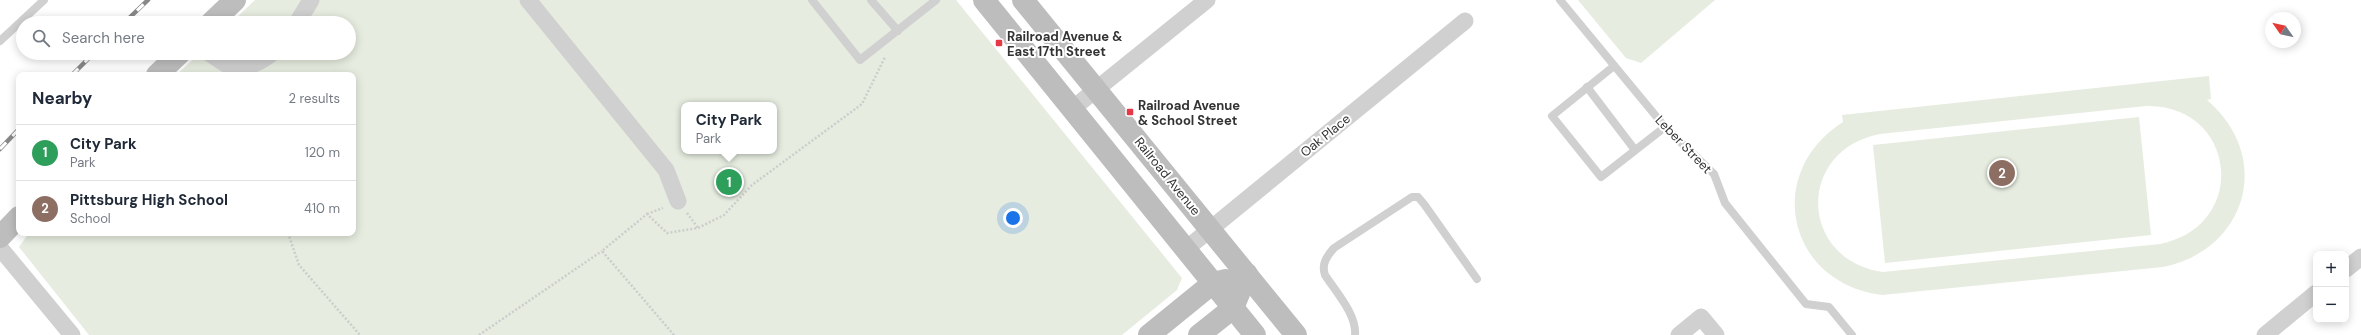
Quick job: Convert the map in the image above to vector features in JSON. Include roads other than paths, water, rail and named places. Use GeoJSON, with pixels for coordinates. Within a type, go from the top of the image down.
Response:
{"type":"FeatureCollection","features":[{"type":"Feature","properties":{"kind":"main road"},"geometry":{"type":"LineString","coordinates":[[218,16],[235,0]]}},
{"type":"Feature","properties":{"kind":"main road"},"geometry":{"type":"LineString","coordinates":[[984,0],[1255,335]]}},
{"type":"Feature","properties":{"kind":"main road","name":"Railroad Avenue"},"geometry":{"type":"LineString","coordinates":[[1023,0],[1212,229],[1296,335]]}},
{"type":"Feature","properties":{"kind":"main road"},"geometry":{"type":"LineString","coordinates":[[160,72],[173,60]]}},
{"type":"Feature","properties":{"kind":"main road"},"geometry":{"type":"LineString","coordinates":[[0,237],[16,219]]}},
{"type":"Feature","properties":{"kind":"main road"},"geometry":{"type":"LineString","coordinates":[[1149,335],[1213,283],[1247,274]]}},
{"type":"Feature","properties":{"kind":"main road"},"geometry":{"type":"LineString","coordinates":[[1199,335],[1233,308],[1247,274]]}},
{"type":"Feature","properties":{"kind":"street"},"geometry":{"type":"LineString","coordinates":[[301,16],[311,0]]}},
{"type":"Feature","properties":{"kind":"street"},"geometry":{"type":"LineString","coordinates":[[528,0],[666,170],[678,201]]}},
{"type":"Feature","properties":{"kind":"street"},"geometry":{"type":"LineString","coordinates":[[1072,109],[1207,0]]}},
{"type":"Feature","properties":{"kind":"street","name":"Oak Place"},"geometry":{"type":"LineString","coordinates":[[1186,249],[1465,21]]}},
{"type":"Feature","properties":{"kind":"street"},"geometry":{"type":"LineString","coordinates":[[220,60],[235,69],[244,72],[264,60]]}},
{"type":"Feature","properties":{"kind":"street"},"geometry":{"type":"LineString","coordinates":[[0,248],[72,335]]}},
{"type":"Feature","properties":{"kind":"street"},"geometry":{"type":"LineString","coordinates":[[2349,267],[2361,257]]}},
{"type":"Feature","properties":{"kind":"street"},"geometry":{"type":"LineString","coordinates":[[2265,335],[2313,295]]}},
{"type":"Feature","properties":{"kind":"street"},"geometry":{"type":"LineString","coordinates":[[1679,335],[1701,317],[1716,335]]}},
{"type":"Feature","properties":{"kind":"lane"},"geometry":{"type":"LineString","coordinates":[[27,16],[44,0]]}},
{"type":"Feature","properties":{"kind":"lane"},"geometry":{"type":"LineString","coordinates":[[812,0],[860,60],[936,0]]}},
{"type":"Feature","properties":{"kind":"lane","name":"Leber Street"},"geometry":{"type":"LineString","coordinates":[[1560,0],[1665,127],[1714,174],[1725,203],[1806,304],[1829,307],[1852,335]]}},
{"type":"Feature","properties":{"kind":"lane"},"geometry":{"type":"LineString","coordinates":[[875,1],[898,31]]}},
{"type":"Feature","properties":{"kind":"lane"},"geometry":{"type":"LineString","coordinates":[[0,41],[16,26]]}},
{"type":"Feature","properties":{"kind":"lane"},"geometry":{"type":"LineString","coordinates":[[1614,66],[1586,87],[1552,116],[1601,177],[1665,127]]}},
{"type":"Feature","properties":{"kind":"lane"},"geometry":{"type":"LineString","coordinates":[[1586,87],[1635,150]]}},
{"type":"Feature","properties":{"kind":"lane"},"geometry":{"type":"LineString","coordinates":[[1355,335],[1356,328],[1353,319],[1323,270],[1326,256],[1334,248],[1412,197],[1418,197],[1424,204],[1477,279]]}},
{"type":"Feature","properties":{"kind":"railway"},"geometry":{"type":"LineString","coordinates":[[131,16],[148,0]]}},
{"type":"Feature","properties":{"kind":"railway"},"geometry":{"type":"LineString","coordinates":[[75,72],[87,60]]}},
{"type":"Feature","properties":{"kind":"railway"},"geometry":{"type":"LineString","coordinates":[[0,149],[16,132]]}},
{"type":"Feature","properties":{"kind":"place","name":"Railroad Avenue & East 17th Street"},"geometry":{"type":"Point","coordinates":[999,43]}},
{"type":"Feature","properties":{"kind":"place","name":"Railroad Avenue & School Street"},"geometry":{"type":"Point","coordinates":[1130,112]}},
{"type":"Feature","properties":{"kind":"place","name":"Pittsburg High School"},"geometry":{"type":"Point","coordinates":[2002,173]}},
{"type":"Feature","properties":{"kind":"place","name":"City Park"},"geometry":{"type":"Point","coordinates":[729,182]}}]}
